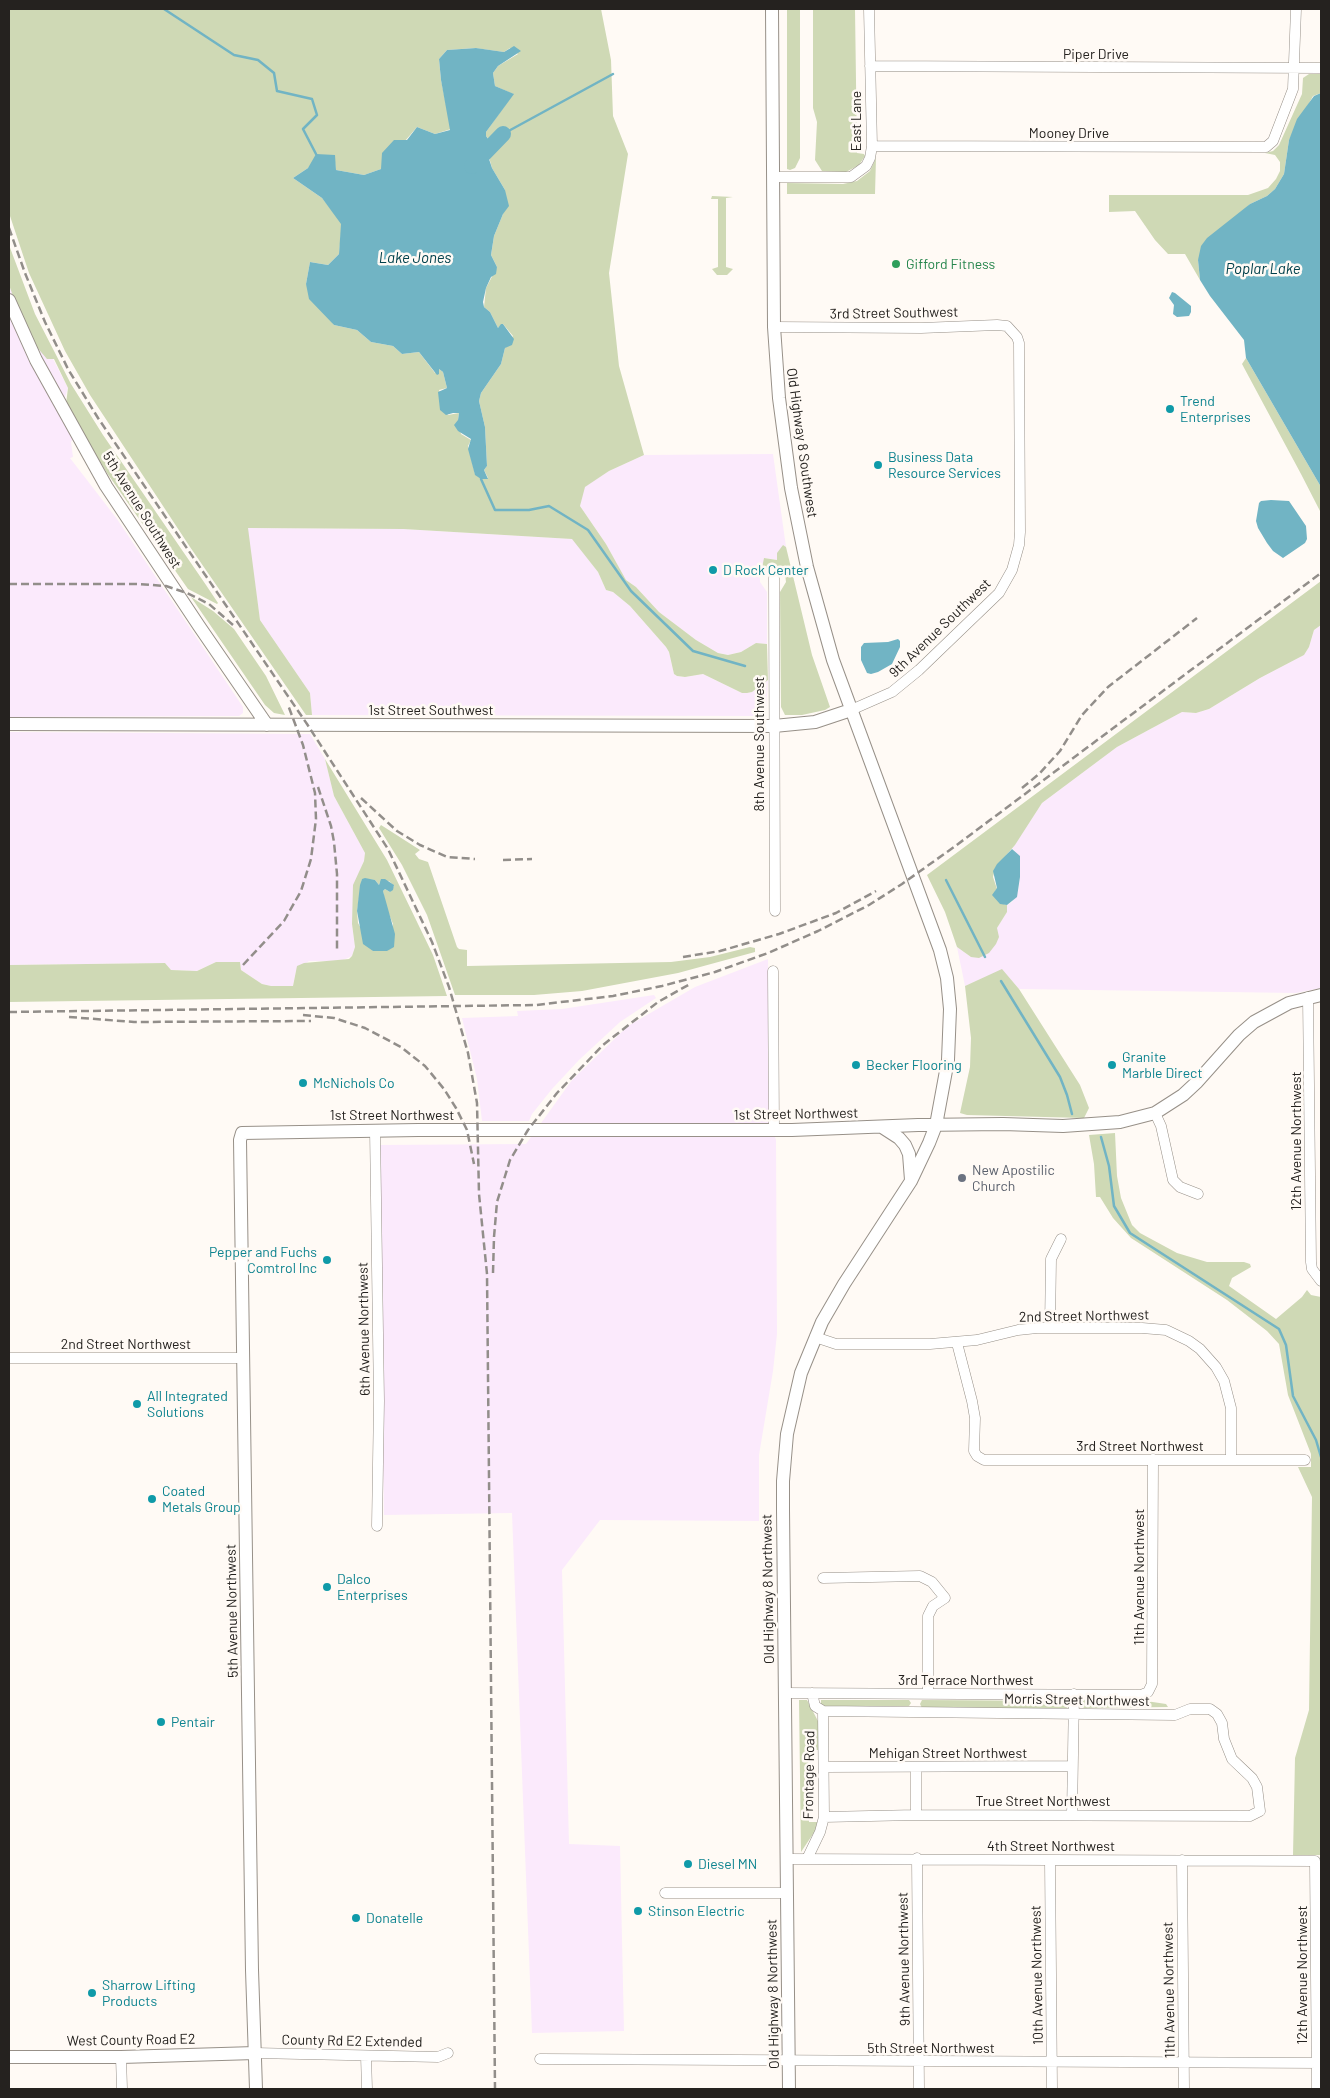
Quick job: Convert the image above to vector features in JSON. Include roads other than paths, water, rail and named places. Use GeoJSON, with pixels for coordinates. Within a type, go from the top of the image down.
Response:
{"type":"FeatureCollection","features":[{"type":"Feature","properties":{"kind":"street","name":"Old Highway 8 Southwest"},"geometry":{"type":"LineString","coordinates":[[772,9],[774,327],[781,421],[800,533],[833,660],[917,885],[940,950],[947,978],[950,1009],[948,1060],[936,1125]]}},
{"type":"Feature","properties":{"kind":"street","name":"East Lane"},"geometry":{"type":"LineString","coordinates":[[773,177],[851,177],[866,166],[870,158],[872,146],[869,9]]}},
{"type":"Feature","properties":{"kind":"street"},"geometry":{"type":"LineString","coordinates":[[1296,9],[1296,68]]}},
{"type":"Feature","properties":{"kind":"street","name":"Piper Drive"},"geometry":{"type":"LineString","coordinates":[[870,66],[1321,68]]}},
{"type":"Feature","properties":{"kind":"street","name":"Mooney Drive"},"geometry":{"type":"LineString","coordinates":[[872,146],[1266,147],[1273,142],[1294,89],[1296,68]]}},
{"type":"Feature","properties":{"kind":"street","name":"5th Avenue Southwest"},"geometry":{"type":"LineString","coordinates":[[9,300],[36,360],[106,486],[267,724]]}},
{"type":"Feature","properties":{"kind":"street","name":"3rd Street Southwest"},"geometry":{"type":"LineString","coordinates":[[774,327],[921,328],[997,325],[1007,326],[1012,332]]}},
{"type":"Feature","properties":{"kind":"street","name":"9th Avenue Southwest"},"geometry":{"type":"LineString","coordinates":[[851,710],[892,692],[919,670],[999,592],[1012,570],[1020,532],[1019,343],[1017,336],[1012,332]]}},
{"type":"Feature","properties":{"kind":"street","name":"8th Avenue Southwest"},"geometry":{"type":"LineString","coordinates":[[774,578],[775,911]]}},
{"type":"Feature","properties":{"kind":"street","name":"1st Street Southwest"},"geometry":{"type":"LineString","coordinates":[[9,724],[774,726],[815,722],[851,710]]}},
{"type":"Feature","properties":{"kind":"street"},"geometry":{"type":"LineString","coordinates":[[773,971],[774,1130]]}},
{"type":"Feature","properties":{"kind":"street","name":"1st Street Northwest"},"geometry":{"type":"LineString","coordinates":[[242,1132],[774,1130],[936,1125],[1099,1125],[1128,1121],[1155,1113],[1183,1095],[1197,1082],[1226,1048],[1254,1022],[1289,1003],[1321,995]]}},
{"type":"Feature","properties":{"kind":"street","name":"12th Avenue Northwest"},"geometry":{"type":"LineString","coordinates":[[1308,997],[1311,1262],[1312,1270],[1321,1281]]}},
{"type":"Feature","properties":{"kind":"street"},"geometry":{"type":"LineString","coordinates":[[1155,1113],[1161,1126],[1173,1180],[1180,1187],[1198,1194]]}},
{"type":"Feature","properties":{"kind":"street","name":"Old Highway 8 Northwest"},"geometry":{"type":"LineString","coordinates":[[789,2089],[782,1510],[784,1457],[794,1400],[801,1373],[815,1337],[840,1292],[911,1181],[936,1125]]}},
{"type":"Feature","properties":{"kind":"street"},"geometry":{"type":"LineString","coordinates":[[882,1127],[899,1138],[905,1145],[909,1154],[911,1181]]}},
{"type":"Feature","properties":{"kind":"street","name":"6th Avenue Northwest"},"geometry":{"type":"LineString","coordinates":[[375,1130],[378,1401],[377,1526]]}},
{"type":"Feature","properties":{"kind":"street","name":"5th Avenue Northwest"},"geometry":{"type":"LineString","coordinates":[[242,1132],[240,1140],[252,1970],[256,2089]]}},
{"type":"Feature","properties":{"kind":"street"},"geometry":{"type":"LineString","coordinates":[[1050,1328],[1051,1259],[1061,1239]]}},
{"type":"Feature","properties":{"kind":"street","name":"2nd Street Northwest"},"geometry":{"type":"LineString","coordinates":[[815,1337],[836,1344],[957,1343],[1018,1330],[1050,1328],[1159,1329],[1178,1336],[1200,1349],[1216,1367],[1228,1394],[1231,1408],[1231,1460]]}},
{"type":"Feature","properties":{"kind":"street","name":"3rd Street Northwest"},"geometry":{"type":"LineString","coordinates":[[957,1343],[975,1418],[974,1448],[977,1456],[988,1461],[1305,1460]]}},
{"type":"Feature","properties":{"kind":"street","name":"2nd Street Northwest"},"geometry":{"type":"LineString","coordinates":[[9,1358],[244,1358]]}},
{"type":"Feature","properties":{"kind":"street","name":"11th Avenue Northwest"},"geometry":{"type":"LineString","coordinates":[[1148,1692],[1152,1684],[1153,1459]]}},
{"type":"Feature","properties":{"kind":"street"},"geometry":{"type":"LineString","coordinates":[[823,1578],[920,1576],[928,1578],[937,1587],[945,1598],[933,1606],[928,1616],[928,1693]]}},
{"type":"Feature","properties":{"kind":"street","name":"3rd Terrace Northwest"},"geometry":{"type":"LineString","coordinates":[[784,1693],[1141,1695],[1148,1692]]}},
{"type":"Feature","properties":{"kind":"street","name":"Frontage Road"},"geometry":{"type":"LineString","coordinates":[[807,1859],[820,1832],[824,1817],[823,1712],[815,1706],[812,1693]]}},
{"type":"Feature","properties":{"kind":"street"},"geometry":{"type":"LineString","coordinates":[[915,1693],[915,1712]]}},
{"type":"Feature","properties":{"kind":"street"},"geometry":{"type":"LineString","coordinates":[[1072,1815],[1074,1694]]}},
{"type":"Feature","properties":{"kind":"street","name":"Morris Street Northwest"},"geometry":{"type":"LineString","coordinates":[[823,1712],[1175,1715],[1190,1708],[1210,1708],[1217,1714],[1222,1724],[1224,1739],[1232,1759],[1252,1778],[1257,1787],[1260,1810]]}},
{"type":"Feature","properties":{"kind":"street","name":"Mehigan Street Northwest"},"geometry":{"type":"LineString","coordinates":[[824,1767],[1072,1766]]}},
{"type":"Feature","properties":{"kind":"street"},"geometry":{"type":"LineString","coordinates":[[916,1767],[916,1815]]}},
{"type":"Feature","properties":{"kind":"street","name":"True Street Northwest"},"geometry":{"type":"LineString","coordinates":[[824,1817],[916,1815],[1250,1816],[1260,1810]]}},
{"type":"Feature","properties":{"kind":"street","name":"9th Avenue Northwest"},"geometry":{"type":"LineString","coordinates":[[916,1858],[919,2089]]}},
{"type":"Feature","properties":{"kind":"street","name":"4th Street Northwest"},"geometry":{"type":"LineString","coordinates":[[786,1859],[1315,1861]]}},
{"type":"Feature","properties":{"kind":"street","name":"10th Avenue Northwest"},"geometry":{"type":"LineString","coordinates":[[1050,1860],[1052,2089]]}},
{"type":"Feature","properties":{"kind":"street","name":"11th Avenue Northwest"},"geometry":{"type":"LineString","coordinates":[[1182,1860],[1184,2089]]}},
{"type":"Feature","properties":{"kind":"street","name":"12th Avenue Northwest"},"geometry":{"type":"LineString","coordinates":[[1315,1861],[1319,2063],[1317,2089]]}},
{"type":"Feature","properties":{"kind":"street"},"geometry":{"type":"LineString","coordinates":[[666,1893],[786,1893]]}},
{"type":"Feature","properties":{"kind":"street","name":"County Rd E2 Extended"},"geometry":{"type":"LineString","coordinates":[[255,2053],[438,2057],[448,2053]]}},
{"type":"Feature","properties":{"kind":"street","name":"West County Road E2"},"geometry":{"type":"LineString","coordinates":[[9,2057],[121,2057],[255,2053]]}},
{"type":"Feature","properties":{"kind":"street"},"geometry":{"type":"LineString","coordinates":[[366,2056],[367,2089]]}},
{"type":"Feature","properties":{"kind":"street"},"geometry":{"type":"LineString","coordinates":[[121,2057],[122,2089]]}},
{"type":"Feature","properties":{"kind":"street","name":"5th Street Northwest"},"geometry":{"type":"LineString","coordinates":[[540,2059],[1319,2063]]}},
{"type":"Feature","properties":{"kind":"water","name":"Lake Jones"},"geometry":{"type":"Polygon","coordinates":[[[514,46],[521,51],[498,66],[493,73],[495,86],[514,94],[486,132],[486,136],[491,143],[487,148],[489,159],[505,190],[509,206],[503,214],[494,236],[491,255],[497,267],[496,274],[491,277],[483,302],[484,307],[490,312],[498,328],[503,324],[514,339],[512,345],[505,348],[501,364],[481,393],[479,401],[485,427],[487,466],[484,470],[488,479],[481,479],[475,475],[468,449],[471,439],[458,431],[454,425],[458,420],[459,413],[446,415],[440,410],[438,392],[447,388],[443,372],[439,369],[439,374],[437,375],[419,352],[402,354],[393,346],[371,342],[357,330],[334,325],[309,299],[306,284],[310,262],[328,265],[339,254],[341,224],[322,198],[293,178],[308,168],[316,154],[335,155],[336,170],[364,175],[381,169],[382,153],[394,140],[407,140],[417,127],[435,134],[450,130],[439,59],[447,50],[476,48],[504,52],[514,46]]]}},
{"type":"Feature","properties":{"kind":"water","name":"Poplar Lake"},"geometry":{"type":"Polygon","coordinates":[[[1321,93],[1321,487],[1246,358],[1244,340],[1200,280],[1198,260],[1201,246],[1207,238],[1250,204],[1267,196],[1275,189],[1284,174],[1289,140],[1297,119],[1314,96],[1321,93]]]}},
{"type":"Feature","properties":{"kind":"water"},"geometry":{"type":"Polygon","coordinates":[[[1172,292],[1191,306],[1189,316],[1177,317],[1173,314],[1174,305],[1169,298],[1172,292]]]}},
{"type":"Feature","properties":{"kind":"water"},"geometry":{"type":"Polygon","coordinates":[[[1271,500],[1289,501],[1306,526],[1307,539],[1305,543],[1283,558],[1273,551],[1267,543],[1256,521],[1259,503],[1271,500]]]}},
{"type":"Feature","properties":{"kind":"water"},"geometry":{"type":"Polygon","coordinates":[[[898,639],[900,647],[892,664],[878,672],[867,673],[861,660],[861,647],[864,643],[888,642],[898,639]]]}},
{"type":"Feature","properties":{"kind":"water"},"geometry":{"type":"Polygon","coordinates":[[[1012,849],[1020,856],[1020,877],[1017,897],[1007,905],[1000,904],[992,895],[997,888],[993,871],[997,864],[1012,849]]]}},
{"type":"Feature","properties":{"kind":"water"},"geometry":{"type":"Polygon","coordinates":[[[362,879],[375,880],[379,885],[381,879],[385,879],[394,885],[393,890],[390,892],[385,889],[383,891],[395,934],[394,947],[387,951],[373,951],[363,944],[357,911],[360,885],[362,879]]]}},
{"type":"Feature","properties":{"kind":"waterway"},"geometry":{"type":"LineString","coordinates":[[164,9],[234,55],[258,60],[274,73],[277,91],[312,99],[317,115],[303,129],[316,154]]}},
{"type":"Feature","properties":{"kind":"waterway"},"geometry":{"type":"LineString","coordinates":[[503,134],[613,74]]}},
{"type":"Feature","properties":{"kind":"waterway"},"geometry":{"type":"LineString","coordinates":[[472,166],[503,134]]}},
{"type":"Feature","properties":{"kind":"waterway"},"geometry":{"type":"LineString","coordinates":[[481,479],[495,510],[529,510],[549,506],[588,530],[631,591],[693,651],[745,666]]}},
{"type":"Feature","properties":{"kind":"waterway"},"geometry":{"type":"LineString","coordinates":[[946,880],[985,957]]}},
{"type":"Feature","properties":{"kind":"waterway"},"geometry":{"type":"LineString","coordinates":[[1001,981],[1060,1077],[1072,1114]]}},
{"type":"Feature","properties":{"kind":"waterway"},"geometry":{"type":"LineString","coordinates":[[1101,1137],[1109,1166],[1114,1206],[1130,1233],[1279,1329],[1286,1345],[1293,1396],[1316,1440],[1321,1457]]}},
{"type":"Feature","properties":{"kind":"railway"},"geometry":{"type":"LineString","coordinates":[[9,228],[45,322],[68,369],[98,418],[307,724],[388,849],[432,942],[449,987],[468,1053],[477,1103],[479,1194],[487,1274],[495,2089]]}},
{"type":"Feature","properties":{"kind":"railway"},"geometry":{"type":"LineString","coordinates":[[9,1012],[536,1005],[613,996],[715,972],[768,953],[818,931],[869,905],[902,884],[1321,573]]}},
{"type":"Feature","properties":{"kind":"railway"},"geometry":{"type":"LineString","coordinates":[[9,584],[138,584],[166,586],[187,593],[209,604],[233,625]]}},
{"type":"Feature","properties":{"kind":"railway"},"geometry":{"type":"LineString","coordinates":[[1022,788],[1039,774],[1060,751],[1082,715],[1108,687],[1197,618]]}},
{"type":"Feature","properties":{"kind":"railway"},"geometry":{"type":"LineString","coordinates":[[243,965],[284,921],[301,891],[311,859],[316,819],[315,793],[303,745],[288,705]]}},
{"type":"Feature","properties":{"kind":"railway"},"geometry":{"type":"LineString","coordinates":[[318,787],[331,826],[334,842],[337,874],[337,951]]}},
{"type":"Feature","properties":{"kind":"railway"},"geometry":{"type":"LineString","coordinates":[[361,798],[397,831],[420,845],[447,857],[475,859]]}},
{"type":"Feature","properties":{"kind":"railway"},"geometry":{"type":"LineString","coordinates":[[503,860],[532,859]]}},
{"type":"Feature","properties":{"kind":"railway"},"geometry":{"type":"LineString","coordinates":[[683,957],[720,951],[779,934],[836,913],[876,891]]}},
{"type":"Feature","properties":{"kind":"railway"},"geometry":{"type":"LineString","coordinates":[[493,1273],[497,1202],[510,1160],[528,1130],[557,1093],[603,1045],[658,1002],[690,984]]}},
{"type":"Feature","properties":{"kind":"railway"},"geometry":{"type":"LineString","coordinates":[[303,1015],[334,1018],[365,1028],[401,1047],[425,1066],[444,1089],[456,1108],[467,1130],[474,1164]]}},
{"type":"Feature","properties":{"kind":"railway"},"geometry":{"type":"LineString","coordinates":[[69,1017],[134,1022],[311,1021]]}},
{"type":"Feature","properties":{"kind":"place","name":"Gifford Fitness"},"geometry":{"type":"Point","coordinates":[896,264]}},
{"type":"Feature","properties":{"kind":"place","name":"Trend Enterprises"},"geometry":{"type":"Point","coordinates":[1170,409]}},
{"type":"Feature","properties":{"kind":"place","name":"Business Data Resource Services"},"geometry":{"type":"Point","coordinates":[878,465]}},
{"type":"Feature","properties":{"kind":"place","name":"D Rock Center"},"geometry":{"type":"Point","coordinates":[713,570]}},
{"type":"Feature","properties":{"kind":"place","name":"Becker Flooring"},"geometry":{"type":"Point","coordinates":[856,1065]}},
{"type":"Feature","properties":{"kind":"place","name":"Granite Marble Direct"},"geometry":{"type":"Point","coordinates":[1112,1065]}},
{"type":"Feature","properties":{"kind":"place","name":"McNichols Co"},"geometry":{"type":"Point","coordinates":[303,1083]}},
{"type":"Feature","properties":{"kind":"place","name":"New Apostilic Church"},"geometry":{"type":"Point","coordinates":[962,1178]}},
{"type":"Feature","properties":{"kind":"place","name":"Pepper and Fuchs Comtrol Inc"},"geometry":{"type":"Point","coordinates":[327,1260]}},
{"type":"Feature","properties":{"kind":"place","name":"All Integrated Solutions"},"geometry":{"type":"Point","coordinates":[137,1404]}},
{"type":"Feature","properties":{"kind":"place","name":"Coated Metals Group"},"geometry":{"type":"Point","coordinates":[152,1499]}},
{"type":"Feature","properties":{"kind":"place","name":"Dalco Enterprises"},"geometry":{"type":"Point","coordinates":[327,1587]}},
{"type":"Feature","properties":{"kind":"place","name":"Pentair"},"geometry":{"type":"Point","coordinates":[161,1722]}},
{"type":"Feature","properties":{"kind":"place","name":"Diesel MN"},"geometry":{"type":"Point","coordinates":[688,1864]}},
{"type":"Feature","properties":{"kind":"place","name":"Stinson Electric"},"geometry":{"type":"Point","coordinates":[638,1911]}},
{"type":"Feature","properties":{"kind":"place","name":"Donatelle"},"geometry":{"type":"Point","coordinates":[356,1918]}},
{"type":"Feature","properties":{"kind":"place","name":"Sharrow Lifting Products"},"geometry":{"type":"Point","coordinates":[92,1993]}}]}
